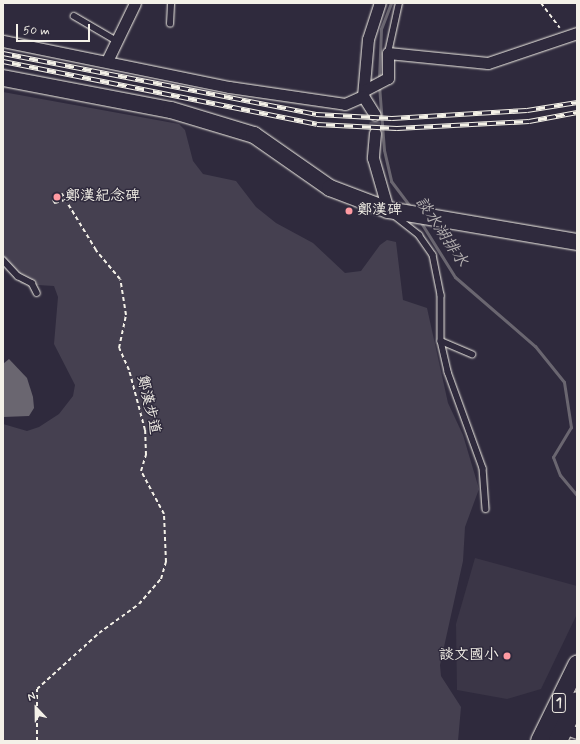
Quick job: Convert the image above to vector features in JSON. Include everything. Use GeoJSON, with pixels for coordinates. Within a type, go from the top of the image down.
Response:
{"type":"FeatureCollection","features":[{"type":"Feature","properties":{"kind":"main road","name":"1"},"geometry":{"type":"LineString","coordinates":[[562,731],[577,665]]}},
{"type":"Feature","properties":{"kind":"main road","name":"1"},"geometry":{"type":"LineString","coordinates":[[540,741],[562,731],[577,701]]}},
{"type":"Feature","properties":{"kind":"street"},"geometry":{"type":"LineString","coordinates":[[107,61],[135,3]]}},
{"type":"Feature","properties":{"kind":"street"},"geometry":{"type":"LineString","coordinates":[[375,115],[366,90],[368,39],[380,3]]}},
{"type":"Feature","properties":{"kind":"street"},"geometry":{"type":"LineString","coordinates":[[3,40],[229,87],[345,104],[388,78],[388,53],[488,63],[564,34],[577,33]]}},
{"type":"Feature","properties":{"kind":"street"},"geometry":{"type":"LineString","coordinates":[[3,78],[171,110],[254,135],[330,188],[388,210],[440,221],[577,242]]}},
{"type":"Feature","properties":{"kind":"street"},"geometry":{"type":"LineString","coordinates":[[375,133],[372,158],[388,210]]}},
{"type":"Feature","properties":{"kind":"lane"},"geometry":{"type":"LineString","coordinates":[[170,24],[172,3]]}},
{"type":"Feature","properties":{"kind":"lane"},"geometry":{"type":"LineString","coordinates":[[388,53],[399,3]]}},
{"type":"Feature","properties":{"kind":"lane"},"geometry":{"type":"LineString","coordinates":[[74,16],[117,41]]}},
{"type":"Feature","properties":{"kind":"lane"},"geometry":{"type":"LineString","coordinates":[[388,210],[419,235],[433,255],[441,295],[441,340],[448,372],[483,468],[486,509]]}},
{"type":"Feature","properties":{"kind":"lane"},"geometry":{"type":"LineString","coordinates":[[3,260],[18,276],[32,282],[37,293]]}},
{"type":"Feature","properties":{"kind":"lane"},"geometry":{"type":"LineString","coordinates":[[441,340],[472,354]]}},
{"type":"Feature","properties":{"kind":"path"},"geometry":{"type":"LineString","coordinates":[[542,3],[564,34]]}},
{"type":"Feature","properties":{"kind":"path","name":"鄭漢步道"},"geometry":{"type":"LineString","coordinates":[[37,741],[37,689],[99,633],[139,604],[161,579],[166,562],[164,514],[141,471],[146,455],[145,430],[129,370],[119,348],[126,316],[120,278],[96,250],[86,228],[64,200],[62,194],[53,200],[55,203],[64,200]]}},
{"type":"Feature","properties":{"kind":"shaded area"},"geometry":{"type":"Polygon","coordinates":[[[3,92],[179,124],[185,130],[193,161],[203,174],[236,181],[256,207],[276,223],[313,243],[345,273],[361,271],[380,245],[387,240],[396,242],[403,300],[427,308],[448,403],[463,435],[479,489],[465,527],[463,561],[440,665],[441,676],[461,707],[458,741],[3,741],[3,424],[27,431],[39,427],[59,414],[73,396],[75,385],[54,344],[58,297],[54,286],[21,284],[3,255],[3,92]]]}},
{"type":"Feature","properties":{"kind":"shaded area"},"geometry":{"type":"Polygon","coordinates":[[[9,359],[27,378],[33,397],[34,408],[29,416],[3,417],[3,364],[9,359]]]}},
{"type":"Feature","properties":{"kind":"shaded area","name":"談文國小"},"geometry":{"type":"Polygon","coordinates":[[[475,558],[577,586],[577,614],[541,689],[507,699],[457,690],[456,624],[475,558]]]}},
{"type":"Feature","properties":{"kind":"waterway","name":"談水湖排水"},"geometry":{"type":"LineString","coordinates":[[379,79],[381,29],[391,3]]}},
{"type":"Feature","properties":{"kind":"waterway","name":"談水湖排水"},"geometry":{"type":"LineString","coordinates":[[379,85],[384,150],[391,181],[411,208]]}},
{"type":"Feature","properties":{"kind":"waterway","name":"談水湖排水"},"geometry":{"type":"LineString","coordinates":[[420,221],[455,277],[535,346],[564,382],[571,427],[553,457],[560,475],[577,495]]}},
{"type":"Feature","properties":{"kind":"tunnel"},"geometry":{"type":"LineString","coordinates":[[375,115],[375,133]]}},
{"type":"Feature","properties":{"kind":"railway"},"geometry":{"type":"LineString","coordinates":[[3,53],[316,114],[392,118],[527,110],[577,102]]}},
{"type":"Feature","properties":{"kind":"railway"},"geometry":{"type":"LineString","coordinates":[[3,61],[317,124],[397,128],[529,121],[577,112]]}},
{"type":"Feature","properties":{"kind":"place","name":"鄭漢紀念碑"},"geometry":{"type":"Point","coordinates":[57,197]}},
{"type":"Feature","properties":{"kind":"place","name":"鄭漢碑"},"geometry":{"type":"Point","coordinates":[349,211]}},
{"type":"Feature","properties":{"kind":"place","name":"談文國小"},"geometry":{"type":"Point","coordinates":[507,656]}}]}
